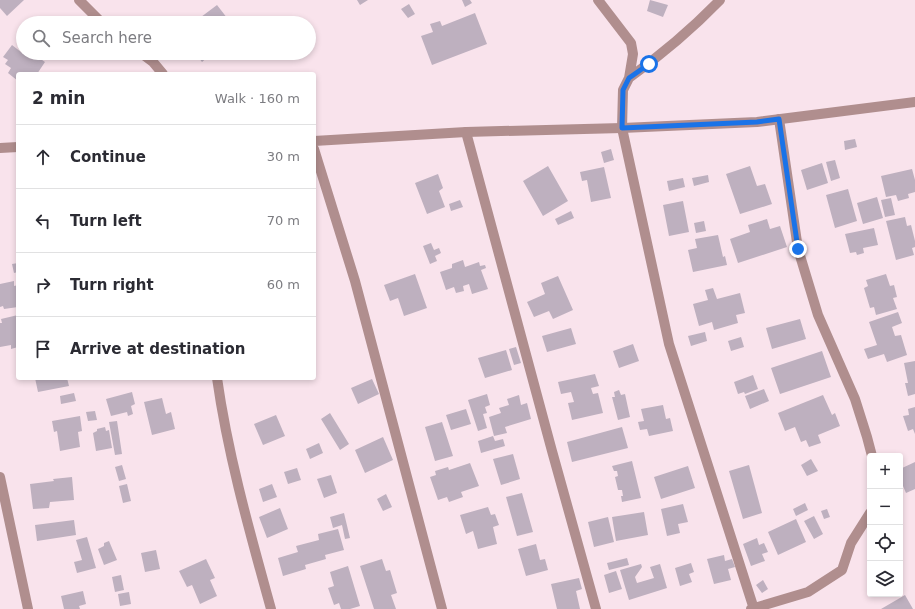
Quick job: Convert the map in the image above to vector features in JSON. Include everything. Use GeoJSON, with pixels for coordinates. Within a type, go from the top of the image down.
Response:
{"type":"FeatureCollection","features":[{"type":"Feature","properties":{"kind":"street"},"geometry":{"type":"LineString","coordinates":[[79,0],[95,16]]}},
{"type":"Feature","properties":{"kind":"street"},"geometry":{"type":"LineString","coordinates":[[598,0],[631,43],[634,54],[629,78],[623,90],[622,128],[669,344],[752,609],[808,592],[842,570],[851,543],[867,518]]}},
{"type":"Feature","properties":{"kind":"street"},"geometry":{"type":"LineString","coordinates":[[629,78],[649,64],[700,21],[720,0]]}},
{"type":"Feature","properties":{"kind":"street"},"geometry":{"type":"LineString","coordinates":[[150,60],[161,72]]}},
{"type":"Feature","properties":{"kind":"street"},"geometry":{"type":"LineString","coordinates":[[316,141],[466,132],[622,128],[757,122],[915,102]]}},
{"type":"Feature","properties":{"kind":"street"},"geometry":{"type":"LineString","coordinates":[[779,119],[798,249],[818,315],[855,399],[871,453]]}},
{"type":"Feature","properties":{"kind":"street"},"geometry":{"type":"LineString","coordinates":[[466,132],[596,609]]}},
{"type":"Feature","properties":{"kind":"street"},"geometry":{"type":"LineString","coordinates":[[0,148],[16,147]]}},
{"type":"Feature","properties":{"kind":"street"},"geometry":{"type":"LineString","coordinates":[[316,155],[355,281],[442,609]]}},
{"type":"Feature","properties":{"kind":"street"},"geometry":{"type":"LineString","coordinates":[[217,380],[224,422],[253,546],[271,609]]}},
{"type":"Feature","properties":{"kind":"street"},"geometry":{"type":"LineString","coordinates":[[0,477],[28,609]]}},
{"type":"Feature","properties":{"kind":"building"},"geometry":{"type":"Polygon","coordinates":[[[0,0],[24,0],[7,16],[0,8],[0,0]]]}},
{"type":"Feature","properties":{"kind":"building"},"geometry":{"type":"Polygon","coordinates":[[[357,0],[368,0],[360,5],[357,0]]]}},
{"type":"Feature","properties":{"kind":"building"},"geometry":{"type":"Polygon","coordinates":[[[462,0],[470,0],[472,3],[465,7],[462,0]]]}},
{"type":"Feature","properties":{"kind":"building"},"geometry":{"type":"Polygon","coordinates":[[[650,0],[668,5],[663,17],[647,11],[650,0]]]}},
{"type":"Feature","properties":{"kind":"building"},"geometry":{"type":"Polygon","coordinates":[[[409,4],[415,14],[408,18],[401,9],[409,4]]]}},
{"type":"Feature","properties":{"kind":"building"},"geometry":{"type":"Polygon","coordinates":[[[217,5],[226,16],[202,16],[217,5]]]}},
{"type":"Feature","properties":{"kind":"building"},"geometry":{"type":"Polygon","coordinates":[[[475,13],[487,44],[432,65],[421,36],[433,32],[430,24],[440,21],[442,26],[475,13]]]}},
{"type":"Feature","properties":{"kind":"building"},"geometry":{"type":"Polygon","coordinates":[[[12,45],[16,48],[16,60],[42,60],[45,62],[38,72],[16,72],[16,79],[8,73],[11,68],[5,64],[8,60],[3,57],[12,45]]]}},
{"type":"Feature","properties":{"kind":"building"},"geometry":{"type":"Polygon","coordinates":[[[855,139],[857,147],[845,150],[844,141],[855,139]]]}},
{"type":"Feature","properties":{"kind":"building"},"geometry":{"type":"Polygon","coordinates":[[[611,149],[614,160],[604,163],[601,152],[611,149]]]}},
{"type":"Feature","properties":{"kind":"building"},"geometry":{"type":"Polygon","coordinates":[[[835,160],[840,178],[831,181],[826,162],[835,160]]]}},
{"type":"Feature","properties":{"kind":"building"},"geometry":{"type":"Polygon","coordinates":[[[822,163],[828,183],[807,190],[801,170],[822,163]]]}},
{"type":"Feature","properties":{"kind":"building"},"geometry":{"type":"Polygon","coordinates":[[[548,166],[568,201],[543,216],[523,181],[548,166]]]}},
{"type":"Feature","properties":{"kind":"building"},"geometry":{"type":"Polygon","coordinates":[[[750,166],[757,186],[765,184],[772,204],[740,214],[726,174],[750,166]]]}},
{"type":"Feature","properties":{"kind":"building"},"geometry":{"type":"Polygon","coordinates":[[[604,167],[611,198],[591,202],[587,180],[582,181],[580,172],[604,167]]]}},
{"type":"Feature","properties":{"kind":"building"},"geometry":{"type":"Polygon","coordinates":[[[912,169],[915,180],[915,192],[908,194],[909,198],[898,201],[896,195],[886,197],[881,176],[912,169]]]}},
{"type":"Feature","properties":{"kind":"building"},"geometry":{"type":"Polygon","coordinates":[[[438,174],[443,188],[439,191],[445,207],[427,214],[415,183],[438,174]]]}},
{"type":"Feature","properties":{"kind":"building"},"geometry":{"type":"Polygon","coordinates":[[[708,175],[709,182],[694,186],[692,178],[708,175]]]}},
{"type":"Feature","properties":{"kind":"building"},"geometry":{"type":"Polygon","coordinates":[[[683,178],[685,187],[669,191],[667,181],[683,178]]]}},
{"type":"Feature","properties":{"kind":"building"},"geometry":{"type":"Polygon","coordinates":[[[848,189],[857,221],[835,228],[826,195],[848,189]]]}},
{"type":"Feature","properties":{"kind":"building"},"geometry":{"type":"Polygon","coordinates":[[[877,197],[883,218],[863,224],[857,203],[877,197]]]}},
{"type":"Feature","properties":{"kind":"building"},"geometry":{"type":"Polygon","coordinates":[[[891,198],[895,215],[885,217],[881,200],[891,198]]]}},
{"type":"Feature","properties":{"kind":"building"},"geometry":{"type":"Polygon","coordinates":[[[460,200],[463,207],[451,211],[449,204],[460,200]]]}},
{"type":"Feature","properties":{"kind":"building"},"geometry":{"type":"Polygon","coordinates":[[[683,201],[689,232],[669,236],[663,205],[683,201]]]}},
{"type":"Feature","properties":{"kind":"building"},"geometry":{"type":"Polygon","coordinates":[[[571,211],[574,218],[558,225],[555,219],[571,211]]]}},
{"type":"Feature","properties":{"kind":"building"},"geometry":{"type":"Polygon","coordinates":[[[905,217],[907,226],[911,225],[915,241],[915,247],[912,248],[914,255],[896,260],[886,221],[905,217]]]}},
{"type":"Feature","properties":{"kind":"building"},"geometry":{"type":"Polygon","coordinates":[[[767,219],[770,229],[780,226],[787,247],[738,263],[730,239],[750,232],[748,225],[767,219]]]}},
{"type":"Feature","properties":{"kind":"building"},"geometry":{"type":"Polygon","coordinates":[[[704,221],[706,231],[696,233],[694,223],[704,221]]]}},
{"type":"Feature","properties":{"kind":"building"},"geometry":{"type":"Polygon","coordinates":[[[874,228],[878,245],[863,248],[864,253],[857,255],[856,252],[850,253],[845,234],[874,228]]]}},
{"type":"Feature","properties":{"kind":"building"},"geometry":{"type":"Polygon","coordinates":[[[718,235],[723,257],[725,256],[727,265],[693,272],[688,250],[697,248],[695,239],[718,235]]]}},
{"type":"Feature","properties":{"kind":"building"},"geometry":{"type":"Polygon","coordinates":[[[431,243],[434,250],[439,248],[441,253],[435,256],[437,261],[430,264],[423,246],[431,243]]]}},
{"type":"Feature","properties":{"kind":"building"},"geometry":{"type":"Polygon","coordinates":[[[463,260],[465,267],[479,262],[480,266],[485,265],[486,268],[481,270],[488,289],[472,294],[469,284],[463,286],[464,291],[456,293],[454,287],[446,290],[440,272],[452,268],[452,264],[463,260]]]}},
{"type":"Feature","properties":{"kind":"building"},"geometry":{"type":"Polygon","coordinates":[[[16,263],[16,272],[14,273],[12,264],[16,263]]]}},
{"type":"Feature","properties":{"kind":"building"},"geometry":{"type":"Polygon","coordinates":[[[415,274],[427,308],[404,316],[398,298],[390,301],[384,285],[415,274]]]}},
{"type":"Feature","properties":{"kind":"building"},"geometry":{"type":"Polygon","coordinates":[[[886,274],[890,286],[894,285],[897,297],[893,298],[897,309],[876,315],[874,307],[870,308],[864,288],[868,286],[866,280],[886,274]]]}},
{"type":"Feature","properties":{"kind":"building"},"geometry":{"type":"Polygon","coordinates":[[[558,276],[573,310],[553,319],[549,311],[534,317],[527,302],[545,294],[541,283],[558,276]]]}},
{"type":"Feature","properties":{"kind":"building"},"geometry":{"type":"Polygon","coordinates":[[[14,281],[14,286],[16,286],[16,307],[4,309],[3,306],[0,307],[0,284],[14,281]]]}},
{"type":"Feature","properties":{"kind":"building"},"geometry":{"type":"Polygon","coordinates":[[[713,288],[717,299],[740,293],[745,313],[736,315],[738,323],[714,330],[712,322],[699,326],[693,304],[708,300],[705,290],[713,288]]]}},
{"type":"Feature","properties":{"kind":"building"},"geometry":{"type":"Polygon","coordinates":[[[898,312],[902,323],[892,327],[895,336],[901,335],[907,355],[887,362],[884,354],[868,359],[864,349],[877,345],[869,322],[898,312]]]}},
{"type":"Feature","properties":{"kind":"building"},"geometry":{"type":"Polygon","coordinates":[[[16,315],[16,348],[11,349],[11,345],[0,347],[1,319],[16,315]]]}},
{"type":"Feature","properties":{"kind":"building"},"geometry":{"type":"Polygon","coordinates":[[[800,319],[806,339],[772,349],[766,328],[800,319]]]}},
{"type":"Feature","properties":{"kind":"building"},"geometry":{"type":"Polygon","coordinates":[[[571,328],[576,344],[547,352],[542,336],[571,328]]]}},
{"type":"Feature","properties":{"kind":"building"},"geometry":{"type":"Polygon","coordinates":[[[705,332],[707,341],[691,346],[688,336],[705,332]]]}},
{"type":"Feature","properties":{"kind":"building"},"geometry":{"type":"Polygon","coordinates":[[[741,337],[744,347],[731,351],[728,341],[741,337]]]}},
{"type":"Feature","properties":{"kind":"building"},"geometry":{"type":"Polygon","coordinates":[[[633,344],[639,361],[619,368],[613,351],[633,344]]]}},
{"type":"Feature","properties":{"kind":"building"},"geometry":{"type":"Polygon","coordinates":[[[516,347],[521,363],[514,365],[509,349],[516,347]]]}},
{"type":"Feature","properties":{"kind":"building"},"geometry":{"type":"Polygon","coordinates":[[[506,350],[512,370],[485,378],[478,358],[506,350]]]}},
{"type":"Feature","properties":{"kind":"building"},"geometry":{"type":"Polygon","coordinates":[[[822,351],[831,377],[780,394],[771,368],[822,351]]]}},
{"type":"Feature","properties":{"kind":"building"},"geometry":{"type":"Polygon","coordinates":[[[915,361],[915,394],[908,396],[905,383],[908,383],[904,363],[915,361]]]}},
{"type":"Feature","properties":{"kind":"building"},"geometry":{"type":"Polygon","coordinates":[[[595,374],[599,386],[591,388],[593,394],[598,393],[603,413],[572,420],[568,403],[574,402],[571,392],[561,394],[558,382],[595,374]]]}},
{"type":"Feature","properties":{"kind":"building"},"geometry":{"type":"Polygon","coordinates":[[[753,375],[758,389],[745,394],[744,392],[738,394],[734,382],[753,375]]]}},
{"type":"Feature","properties":{"kind":"building"},"geometry":{"type":"Polygon","coordinates":[[[372,379],[379,394],[358,404],[351,388],[372,379]]]}},
{"type":"Feature","properties":{"kind":"building"},"geometry":{"type":"Polygon","coordinates":[[[35,380],[68,380],[69,386],[38,392],[35,380]]]}},
{"type":"Feature","properties":{"kind":"building"},"geometry":{"type":"Polygon","coordinates":[[[764,389],[769,401],[750,409],[745,396],[764,389]]]}},
{"type":"Feature","properties":{"kind":"building"},"geometry":{"type":"Polygon","coordinates":[[[619,390],[621,395],[625,394],[630,417],[618,420],[612,397],[615,397],[614,392],[619,390]]]}},
{"type":"Feature","properties":{"kind":"building"},"geometry":{"type":"Polygon","coordinates":[[[132,392],[135,404],[131,406],[133,414],[128,416],[127,412],[111,416],[106,399],[132,392]]]}},
{"type":"Feature","properties":{"kind":"building"},"geometry":{"type":"Polygon","coordinates":[[[74,393],[76,401],[61,404],[60,396],[74,393]]]}},
{"type":"Feature","properties":{"kind":"building"},"geometry":{"type":"Polygon","coordinates":[[[487,394],[490,405],[485,407],[487,413],[483,414],[487,428],[478,431],[468,400],[487,394]]]}},
{"type":"Feature","properties":{"kind":"building"},"geometry":{"type":"Polygon","coordinates":[[[519,395],[521,405],[527,403],[531,419],[505,427],[507,433],[494,436],[489,417],[501,413],[499,408],[509,405],[507,399],[519,395]]]}},
{"type":"Feature","properties":{"kind":"building"},"geometry":{"type":"Polygon","coordinates":[[[823,395],[832,415],[835,413],[840,426],[818,435],[821,443],[809,447],[806,440],[801,442],[795,427],[785,431],[778,413],[823,395]]]}},
{"type":"Feature","properties":{"kind":"building"},"geometry":{"type":"Polygon","coordinates":[[[162,398],[166,414],[171,412],[175,429],[152,435],[144,402],[162,398]]]}},
{"type":"Feature","properties":{"kind":"building"},"geometry":{"type":"Polygon","coordinates":[[[663,405],[666,419],[670,418],[673,431],[649,436],[647,429],[640,430],[638,422],[644,421],[641,409],[663,405]]]}},
{"type":"Feature","properties":{"kind":"building"},"geometry":{"type":"Polygon","coordinates":[[[915,407],[915,434],[913,429],[908,431],[903,416],[909,415],[908,409],[915,407]]]}},
{"type":"Feature","properties":{"kind":"building"},"geometry":{"type":"Polygon","coordinates":[[[466,409],[471,424],[451,430],[446,415],[466,409]]]}},
{"type":"Feature","properties":{"kind":"building"},"geometry":{"type":"Polygon","coordinates":[[[95,411],[97,420],[88,421],[86,412],[95,411]]]}},
{"type":"Feature","properties":{"kind":"building"},"geometry":{"type":"Polygon","coordinates":[[[330,413],[349,444],[340,450],[321,419],[330,413]]]}},
{"type":"Feature","properties":{"kind":"building"},"geometry":{"type":"Polygon","coordinates":[[[276,415],[285,436],[263,445],[254,424],[276,415]]]}},
{"type":"Feature","properties":{"kind":"building"},"geometry":{"type":"Polygon","coordinates":[[[80,416],[82,431],[78,432],[80,447],[60,451],[57,431],[54,432],[52,421],[80,416]]]}},
{"type":"Feature","properties":{"kind":"building"},"geometry":{"type":"Polygon","coordinates":[[[117,421],[122,454],[115,455],[109,422],[117,421]]]}},
{"type":"Feature","properties":{"kind":"building"},"geometry":{"type":"Polygon","coordinates":[[[442,422],[453,456],[435,461],[425,427],[442,422]]]}},
{"type":"Feature","properties":{"kind":"building"},"geometry":{"type":"Polygon","coordinates":[[[105,427],[106,431],[109,430],[112,448],[96,451],[93,433],[97,431],[97,429],[105,427]]]}},
{"type":"Feature","properties":{"kind":"building"},"geometry":{"type":"Polygon","coordinates":[[[622,427],[628,448],[572,462],[567,442],[622,427]]]}},
{"type":"Feature","properties":{"kind":"building"},"geometry":{"type":"Polygon","coordinates":[[[493,436],[495,441],[503,439],[505,446],[481,453],[478,441],[493,436]]]}},
{"type":"Feature","properties":{"kind":"building"},"geometry":{"type":"Polygon","coordinates":[[[383,437],[393,460],[365,473],[355,450],[383,437]]]}},
{"type":"Feature","properties":{"kind":"building"},"geometry":{"type":"Polygon","coordinates":[[[319,443],[323,453],[310,459],[306,449],[319,443]]]}},
{"type":"Feature","properties":{"kind":"building"},"geometry":{"type":"Polygon","coordinates":[[[513,454],[520,479],[501,485],[493,459],[513,454]]]}},
{"type":"Feature","properties":{"kind":"building"},"geometry":{"type":"Polygon","coordinates":[[[811,459],[818,471],[807,476],[801,465],[811,459]]]}},
{"type":"Feature","properties":{"kind":"building"},"geometry":{"type":"Polygon","coordinates":[[[632,461],[641,498],[622,502],[622,490],[618,490],[615,477],[618,476],[617,471],[614,471],[612,466],[632,461]]]}},
{"type":"Feature","properties":{"kind":"building"},"geometry":{"type":"Polygon","coordinates":[[[915,462],[915,489],[906,493],[903,486],[903,468],[915,462]]]}},
{"type":"Feature","properties":{"kind":"building"},"geometry":{"type":"Polygon","coordinates":[[[470,463],[479,486],[461,492],[463,497],[449,502],[447,497],[438,500],[430,477],[436,475],[435,471],[448,467],[449,470],[470,463]]]}},
{"type":"Feature","properties":{"kind":"building"},"geometry":{"type":"Polygon","coordinates":[[[122,465],[126,479],[119,481],[115,467],[122,465]]]}},
{"type":"Feature","properties":{"kind":"building"},"geometry":{"type":"Polygon","coordinates":[[[749,465],[762,513],[743,519],[729,471],[749,465]]]}},
{"type":"Feature","properties":{"kind":"building"},"geometry":{"type":"Polygon","coordinates":[[[688,466],[695,488],[661,499],[654,477],[688,466]]]}},
{"type":"Feature","properties":{"kind":"building"},"geometry":{"type":"Polygon","coordinates":[[[297,468],[301,480],[288,484],[284,472],[297,468]]]}},
{"type":"Feature","properties":{"kind":"building"},"geometry":{"type":"Polygon","coordinates":[[[331,475],[337,493],[324,498],[317,479],[331,475]]]}},
{"type":"Feature","properties":{"kind":"building"},"geometry":{"type":"Polygon","coordinates":[[[72,477],[74,500],[50,502],[49,508],[33,509],[30,484],[72,477]]]}},
{"type":"Feature","properties":{"kind":"building"},"geometry":{"type":"Polygon","coordinates":[[[127,484],[131,501],[123,503],[119,486],[127,484]]]}},
{"type":"Feature","properties":{"kind":"building"},"geometry":{"type":"Polygon","coordinates":[[[272,484],[277,497],[263,502],[259,489],[272,484]]]}},
{"type":"Feature","properties":{"kind":"building"},"geometry":{"type":"Polygon","coordinates":[[[522,493],[533,532],[517,536],[506,497],[522,493]]]}},
{"type":"Feature","properties":{"kind":"building"},"geometry":{"type":"Polygon","coordinates":[[[386,494],[392,507],[383,511],[377,499],[386,494]]]}},
{"type":"Feature","properties":{"kind":"building"},"geometry":{"type":"Polygon","coordinates":[[[805,503],[808,510],[796,516],[793,509],[805,503]]]}},
{"type":"Feature","properties":{"kind":"building"},"geometry":{"type":"Polygon","coordinates":[[[683,504],[688,522],[678,524],[680,533],[667,536],[661,509],[683,504]]]}},
{"type":"Feature","properties":{"kind":"building"},"geometry":{"type":"Polygon","coordinates":[[[488,507],[491,515],[495,514],[499,525],[493,527],[497,544],[478,549],[473,531],[466,534],[460,515],[488,507]]]}},
{"type":"Feature","properties":{"kind":"building"},"geometry":{"type":"Polygon","coordinates":[[[280,508],[288,529],[267,538],[259,517],[280,508]]]}},
{"type":"Feature","properties":{"kind":"building"},"geometry":{"type":"Polygon","coordinates":[[[827,509],[830,517],[824,519],[821,511],[827,509]]]}},
{"type":"Feature","properties":{"kind":"building"},"geometry":{"type":"Polygon","coordinates":[[[644,512],[648,535],[616,541],[612,517],[644,512]]]}},
{"type":"Feature","properties":{"kind":"building"},"geometry":{"type":"Polygon","coordinates":[[[344,513],[350,538],[345,539],[342,525],[333,528],[330,517],[344,513]]]}},
{"type":"Feature","properties":{"kind":"building"},"geometry":{"type":"Polygon","coordinates":[[[814,516],[823,534],[814,539],[804,521],[814,516]]]}},
{"type":"Feature","properties":{"kind":"building"},"geometry":{"type":"Polygon","coordinates":[[[608,517],[614,542],[594,547],[588,522],[608,517]]]}},
{"type":"Feature","properties":{"kind":"building"},"geometry":{"type":"Polygon","coordinates":[[[796,519],[806,542],[778,555],[768,532],[796,519]]]}},
{"type":"Feature","properties":{"kind":"building"},"geometry":{"type":"Polygon","coordinates":[[[74,520],[76,535],[37,541],[35,525],[74,520]]]}},
{"type":"Feature","properties":{"kind":"building"},"geometry":{"type":"Polygon","coordinates":[[[338,529],[344,550],[325,555],[326,559],[305,565],[306,569],[283,576],[278,558],[298,552],[296,546],[319,540],[318,534],[338,529]]]}},
{"type":"Feature","properties":{"kind":"building"},"geometry":{"type":"Polygon","coordinates":[[[87,537],[96,568],[77,573],[74,562],[82,560],[76,540],[87,537]]]}},
{"type":"Feature","properties":{"kind":"building"},"geometry":{"type":"Polygon","coordinates":[[[757,538],[759,545],[764,543],[768,552],[762,554],[765,561],[751,566],[743,544],[757,538]]]}},
{"type":"Feature","properties":{"kind":"building"},"geometry":{"type":"Polygon","coordinates":[[[109,541],[117,560],[104,565],[98,549],[104,546],[104,543],[109,541]]]}},
{"type":"Feature","properties":{"kind":"building"},"geometry":{"type":"Polygon","coordinates":[[[536,544],[540,560],[545,559],[548,570],[526,576],[518,549],[536,544]]]}},
{"type":"Feature","properties":{"kind":"building"},"geometry":{"type":"Polygon","coordinates":[[[156,550],[160,569],[145,572],[141,553],[156,550]]]}},
{"type":"Feature","properties":{"kind":"building"},"geometry":{"type":"Polygon","coordinates":[[[724,555],[725,561],[732,559],[735,567],[728,569],[731,580],[714,584],[707,559],[724,555]]]}},
{"type":"Feature","properties":{"kind":"building"},"geometry":{"type":"Polygon","coordinates":[[[627,558],[629,565],[609,570],[607,563],[627,558]]]}},
{"type":"Feature","properties":{"kind":"building"},"geometry":{"type":"Polygon","coordinates":[[[206,559],[215,578],[210,580],[217,596],[200,604],[192,585],[187,587],[179,571],[206,559]]]}},
{"type":"Feature","properties":{"kind":"building"},"geometry":{"type":"Polygon","coordinates":[[[382,559],[386,571],[390,570],[397,593],[391,595],[396,609],[374,609],[360,566],[382,559]]]}},
{"type":"Feature","properties":{"kind":"building"},"geometry":{"type":"Polygon","coordinates":[[[691,563],[694,572],[689,574],[692,582],[680,586],[675,568],[691,563]]]}},
{"type":"Feature","properties":{"kind":"building"},"geometry":{"type":"Polygon","coordinates":[[[641,564],[642,567],[635,577],[637,583],[654,578],[650,567],[660,564],[667,588],[629,600],[620,570],[641,564]]]}},
{"type":"Feature","properties":{"kind":"building"},"geometry":{"type":"Polygon","coordinates":[[[348,566],[360,606],[350,609],[341,609],[339,603],[334,605],[328,588],[334,586],[330,572],[348,566]]]}},
{"type":"Feature","properties":{"kind":"building"},"geometry":{"type":"Polygon","coordinates":[[[616,571],[622,589],[609,593],[604,575],[616,571]]]}},
{"type":"Feature","properties":{"kind":"building"},"geometry":{"type":"Polygon","coordinates":[[[121,575],[124,590],[115,592],[112,577],[121,575]]]}},
{"type":"Feature","properties":{"kind":"building"},"geometry":{"type":"Polygon","coordinates":[[[579,578],[582,589],[576,591],[580,609],[557,609],[551,584],[579,578]]]}},
{"type":"Feature","properties":{"kind":"building"},"geometry":{"type":"Polygon","coordinates":[[[763,580],[768,589],[762,593],[756,585],[763,580]]]}},
{"type":"Feature","properties":{"kind":"building"},"geometry":{"type":"Polygon","coordinates":[[[83,591],[86,604],[79,606],[80,609],[64,609],[61,596],[83,591]]]}},
{"type":"Feature","properties":{"kind":"building"},"geometry":{"type":"Polygon","coordinates":[[[129,592],[131,604],[120,606],[118,594],[129,592]]]}},
{"type":"Feature","properties":{"kind":"building"},"geometry":{"type":"Polygon","coordinates":[[[905,595],[913,609],[881,609],[903,597],[905,595]]]}},
{"type":"Feature","properties":{"kind":"route"},"geometry":{"type":"LineString","coordinates":[[649,64],[629,78],[623,90],[622,128],[757,122],[779,119],[798,249]]}}]}
